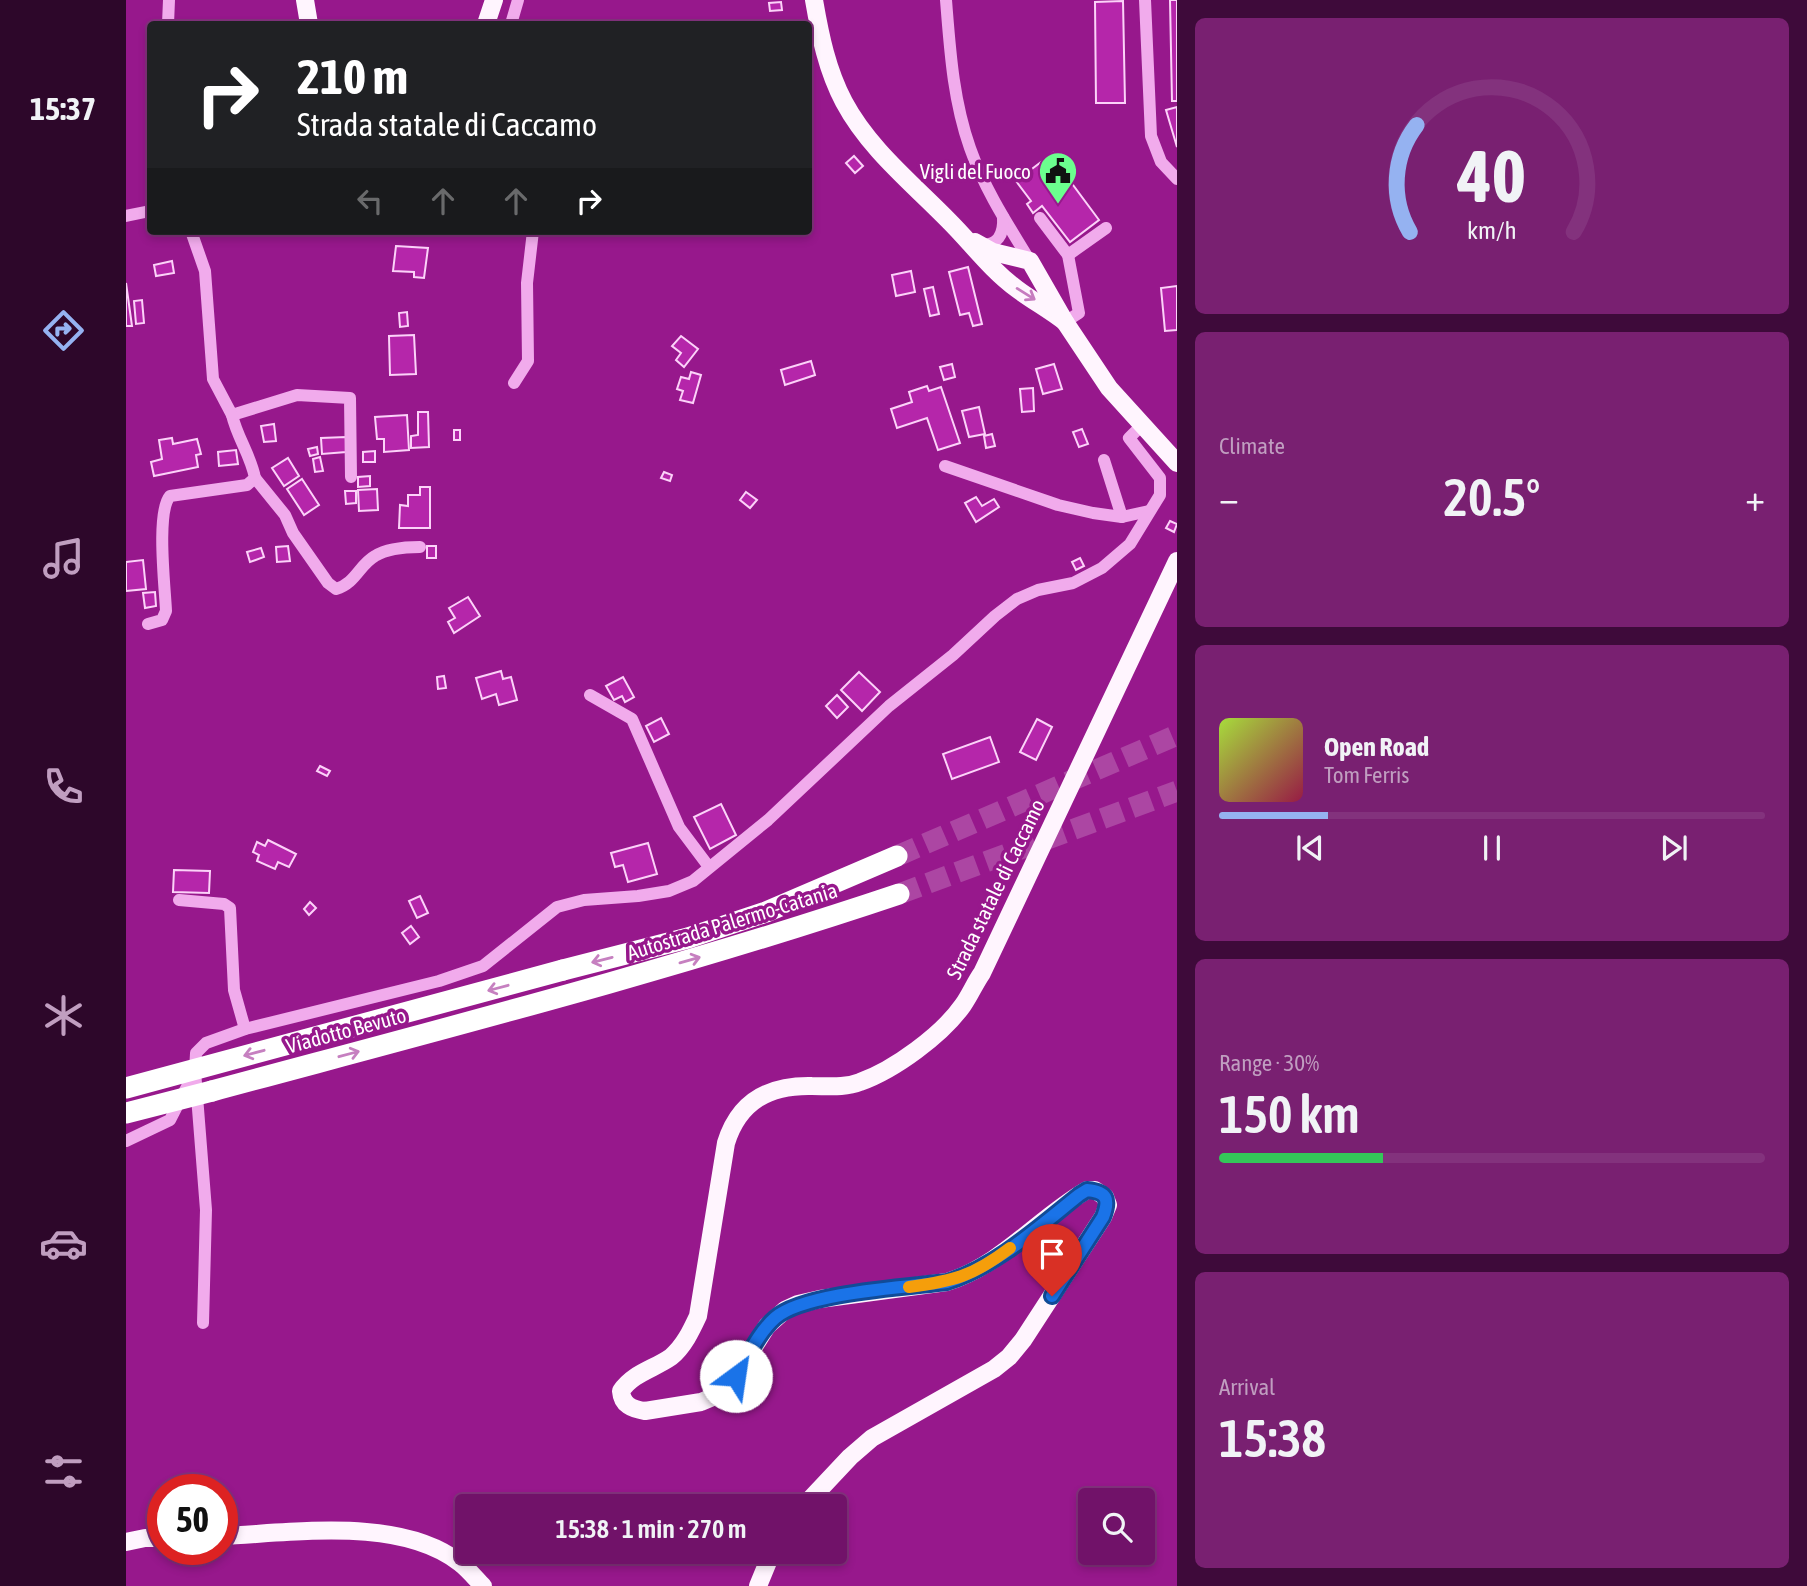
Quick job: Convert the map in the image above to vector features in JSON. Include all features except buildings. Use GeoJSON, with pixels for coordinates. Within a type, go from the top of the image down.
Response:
{"type":"FeatureCollection","features":[{"type":"Feature","properties":{"kind":"highway","name":"Autostrada Palermo-Catania"},"geometry":{"type":"LineString","coordinates":[[564,970],[688,938],[766,912],[897,856]]}},
{"type":"Feature","properties":{"kind":"highway","name":"Autostrada Palermo-Catania"},"geometry":{"type":"LineString","coordinates":[[578,993],[765,938],[899,894]]}},
{"type":"Feature","properties":{"kind":"highway","name":"Viadotto Bevuto"},"geometry":{"type":"LineString","coordinates":[[126,1088],[564,970]]}},
{"type":"Feature","properties":{"kind":"highway","name":"Viadotto Bevuto"},"geometry":{"type":"LineString","coordinates":[[126,1114],[578,993]]}},
{"type":"Feature","properties":{"kind":"main road"},"geometry":{"type":"LineString","coordinates":[[305,0],[308,21]]}},
{"type":"Feature","properties":{"kind":"main road"},"geometry":{"type":"LineString","coordinates":[[487,21],[494,0]]}},
{"type":"Feature","properties":{"kind":"main road"},"geometry":{"type":"LineString","coordinates":[[814,0],[821,41],[830,70],[857,122],[886,158],[988,264],[1017,289],[1065,322]]}},
{"type":"Feature","properties":{"kind":"main road"},"geometry":{"type":"LineString","coordinates":[[951,223],[993,253],[1030,261],[1065,322],[1109,387],[1177,463]]}},
{"type":"Feature","properties":{"kind":"main road"},"geometry":{"type":"LineString","coordinates":[[988,264],[1009,271],[1019,271],[1030,261]]}},
{"type":"Feature","properties":{"kind":"main road"},"geometry":{"type":"LineString","coordinates":[[1147,430],[1177,449]]}},
{"type":"Feature","properties":{"kind":"main road","name":"Strada statale di Caccamo"},"geometry":{"type":"LineString","coordinates":[[815,1494],[849,1457],[872,1438],[994,1369],[1009,1357],[1023,1340],[1103,1217],[1108,1205],[1101,1193],[1087,1190],[997,1258],[964,1276],[947,1282],[820,1298],[785,1310],[767,1326],[729,1387],[711,1400],[645,1411],[635,1410],[627,1405],[621,1399],[621,1391],[635,1377],[672,1356],[690,1335],[698,1316],[726,1143],[740,1114],[756,1099],[775,1089],[841,1086],[877,1075],[919,1048],[962,1006],[982,972],[1177,561]]}},
{"type":"Feature","properties":{"kind":"main road"},"geometry":{"type":"LineString","coordinates":[[238,1535],[356,1531],[391,1535],[414,1540],[438,1550],[460,1563],[484,1586]]}},
{"type":"Feature","properties":{"kind":"main road"},"geometry":{"type":"LineString","coordinates":[[126,1542],[147,1538]]}},
{"type":"Feature","properties":{"kind":"main road"},"geometry":{"type":"LineString","coordinates":[[758,1586],[767,1564]]}},
{"type":"Feature","properties":{"kind":"street"},"geometry":{"type":"LineString","coordinates":[[168,21],[169,0]]}},
{"type":"Feature","properties":{"kind":"street"},"geometry":{"type":"LineString","coordinates":[[512,21],[518,0]]}},
{"type":"Feature","properties":{"kind":"street"},"geometry":{"type":"LineString","coordinates":[[946,0],[957,102],[970,148],[1003,216],[1030,261]]}},
{"type":"Feature","properties":{"kind":"street"},"geometry":{"type":"LineString","coordinates":[[1146,0],[1150,136],[1161,162],[1177,179]]}},
{"type":"Feature","properties":{"kind":"street"},"geometry":{"type":"LineString","coordinates":[[126,216],[147,212]]}},
{"type":"Feature","properties":{"kind":"street"},"geometry":{"type":"LineString","coordinates":[[974,241],[986,245],[997,240],[1003,230],[1003,216]]}},
{"type":"Feature","properties":{"kind":"street"},"geometry":{"type":"LineString","coordinates":[[1040,218],[1068,255],[1079,313],[1065,322]]}},
{"type":"Feature","properties":{"kind":"street"},"geometry":{"type":"LineString","coordinates":[[1068,255],[1105,228]]}},
{"type":"Feature","properties":{"kind":"street"},"geometry":{"type":"LineString","coordinates":[[192,235],[205,271],[213,379],[232,415],[234,428],[253,468],[254,478],[285,515],[293,533],[328,583],[336,589],[347,586],[374,556],[404,547],[420,547]]}},
{"type":"Feature","properties":{"kind":"street"},"geometry":{"type":"LineString","coordinates":[[514,383],[528,361],[527,283],[533,235]]}},
{"type":"Feature","properties":{"kind":"street"},"geometry":{"type":"LineString","coordinates":[[232,415],[297,395],[350,398],[351,477]]}},
{"type":"Feature","properties":{"kind":"street"},"geometry":{"type":"LineString","coordinates":[[203,1323],[206,1210],[195,1071],[196,1053],[206,1043],[245,1029],[439,981],[483,966],[557,907],[584,900],[669,891],[693,881],[768,820],[889,706],[1017,599],[1038,590],[1073,583],[1102,568],[1129,544],[1160,495],[1160,478],[1129,439],[1147,430]]}},
{"type":"Feature","properties":{"kind":"street"},"geometry":{"type":"LineString","coordinates":[[1104,460],[1122,517]]}},
{"type":"Feature","properties":{"kind":"street"},"geometry":{"type":"LineString","coordinates":[[945,466],[1058,505],[1093,513],[1122,517],[1149,511]]}},
{"type":"Feature","properties":{"kind":"street"},"geometry":{"type":"LineString","coordinates":[[148,624],[162,620],[166,611],[164,502],[170,496],[247,485],[254,478]]}},
{"type":"Feature","properties":{"kind":"street"},"geometry":{"type":"LineString","coordinates":[[590,695],[632,719],[679,827],[709,867]]}},
{"type":"Feature","properties":{"kind":"street"},"geometry":{"type":"LineString","coordinates":[[179,900],[224,904],[230,908],[234,990],[245,1029]]}},
{"type":"Feature","properties":{"kind":"street"},"geometry":{"type":"LineString","coordinates":[[126,1141],[170,1120],[195,1071]]}},
{"type":"Feature","properties":{"kind":"tunnel"},"geometry":{"type":"LineString","coordinates":[[897,856],[1177,735]]}},
{"type":"Feature","properties":{"kind":"tunnel"},"geometry":{"type":"LineString","coordinates":[[899,894],[1177,791]]}},
{"type":"Feature","properties":{"kind":"slow traffic"},"geometry":{"type":"LineString","coordinates":[[909,1287],[947,1282],[964,1276],[1010,1248]]}},
{"type":"Feature","properties":{"kind":"place","name":"Vigli del Fuoco"},"geometry":{"type":"Point","coordinates":[1058,205]}},
{"type":"Feature","properties":{"kind":"route"},"geometry":{"type":"LineString","coordinates":[[736,1376],[767,1326],[785,1310],[820,1298],[947,1282],[964,1276],[997,1258],[1087,1190],[1101,1193],[1108,1205],[1103,1217],[1052,1296]]}}]}
